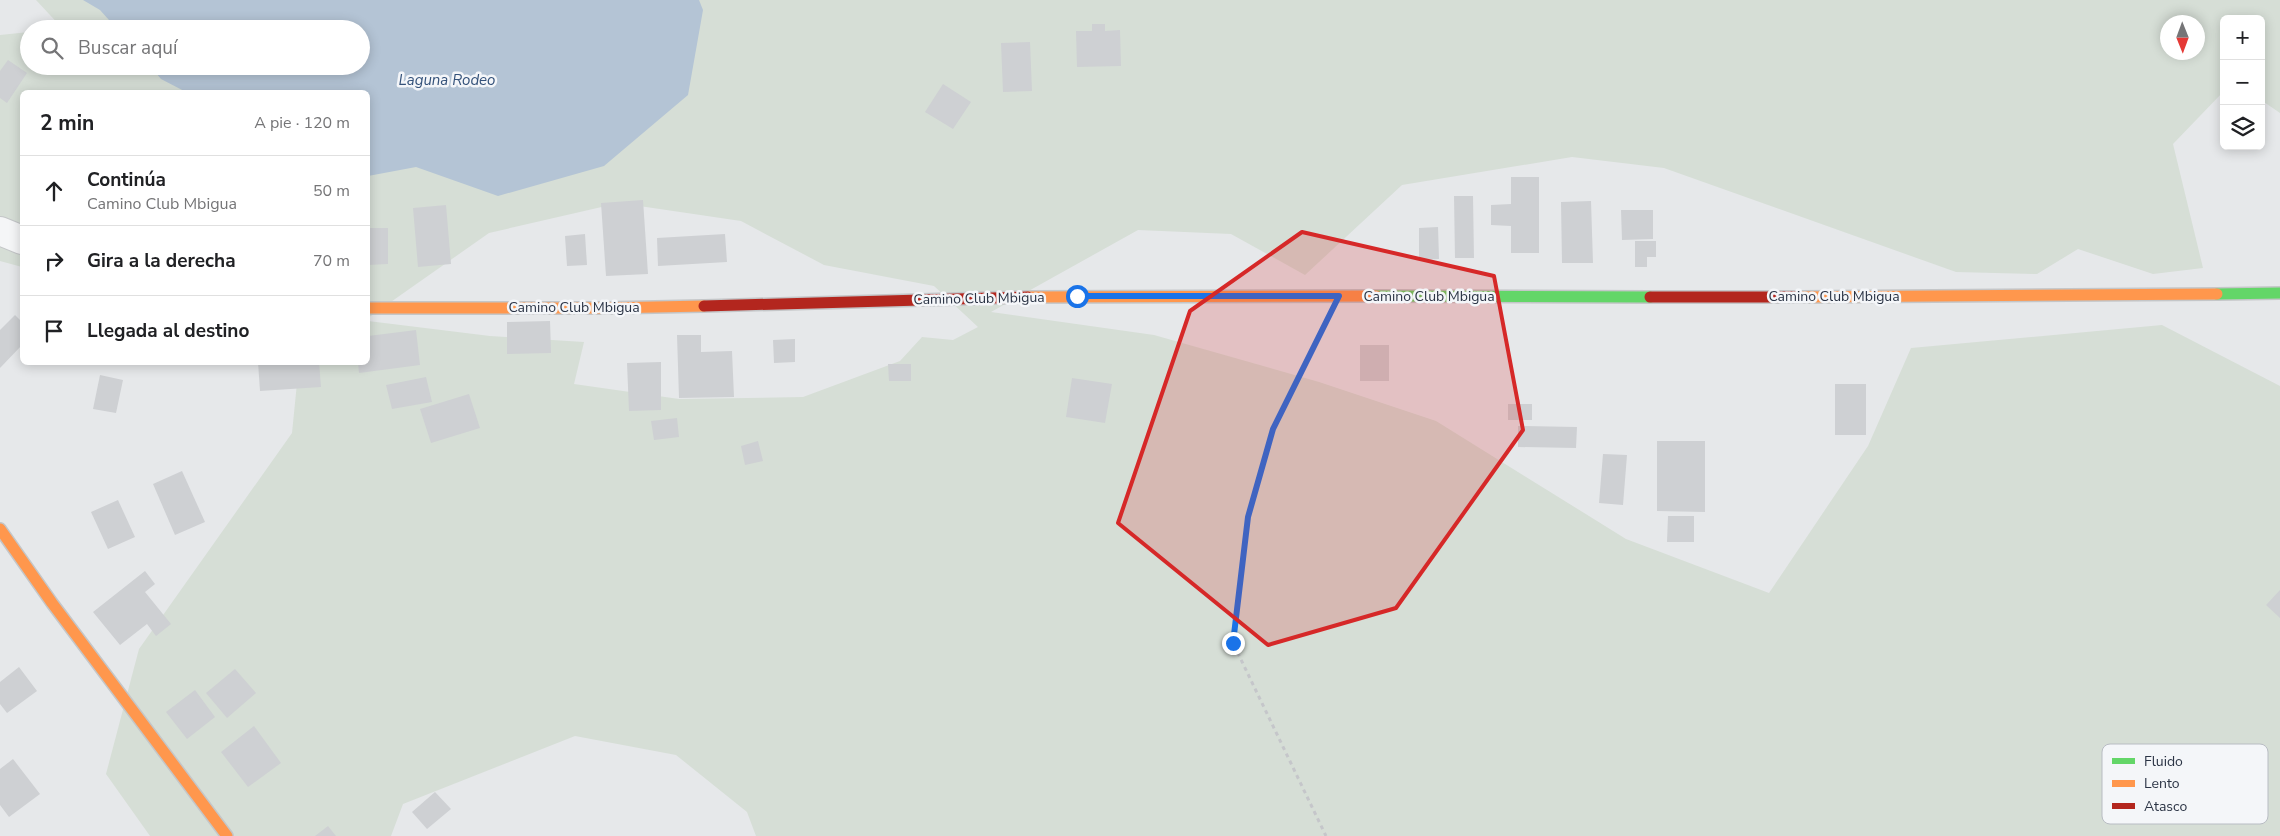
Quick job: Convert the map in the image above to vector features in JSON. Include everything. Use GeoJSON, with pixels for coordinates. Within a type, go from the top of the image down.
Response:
{"type":"FeatureCollection","features":[{"type":"Feature","properties":{"kind":"street"},"geometry":{"type":"LineString","coordinates":[[0,231],[20,239]]}},
{"type":"Feature","properties":{"kind":"street","name":"Camino Club Mbigua"},"geometry":{"type":"LineString","coordinates":[[370,308],[606,308],[1077,296],[1917,296],[2280,293]]}},
{"type":"Feature","properties":{"kind":"street"},"geometry":{"type":"LineString","coordinates":[[0,530],[52,603],[227,836]]}},
{"type":"Feature","properties":{"kind":"path"},"geometry":{"type":"LineString","coordinates":[[1326,836],[1233,643],[1248,517],[1273,429],[1339,296]]}},
{"type":"Feature","properties":{"kind":"highlighted area"},"geometry":{"type":"Polygon","coordinates":[[[1302,232],[1494,276],[1523,430],[1396,608],[1268,645],[1118,523],[1190,311],[1302,232]]]}},
{"type":"Feature","properties":{"kind":"shaded area"},"geometry":{"type":"Polygon","coordinates":[[[36,0],[2280,0],[2280,113],[2265,103],[2265,15],[2220,15],[2220,95],[2173,144],[2203,268],[2153,274],[2078,249],[2037,274],[1956,272],[1664,168],[1572,157],[1402,185],[1305,275],[1231,234],[1138,230],[991,312],[1154,335],[1319,382],[1436,421],[1626,539],[1769,593],[1868,446],[1911,348],[2162,325],[2280,386],[2280,836],[756,836],[747,812],[676,755],[575,736],[403,804],[391,836],[150,836],[106,774],[139,649],[292,433],[299,365],[370,365],[370,321],[490,336],[584,342],[574,384],[679,399],[803,397],[900,361],[922,337],[953,340],[978,327],[934,286],[824,265],[741,221],[619,203],[489,233],[370,317],[370,90],[20,90],[20,266],[0,261],[0,35],[20,33],[20,75],[370,75],[370,20],[55,20],[36,0]]]}},
{"type":"Feature","properties":{"kind":"water","name":"Laguna Rodeo"},"geometry":{"type":"Polygon","coordinates":[[[83,0],[699,0],[703,10],[688,95],[604,166],[498,196],[416,167],[370,176],[370,90],[182,90],[161,79],[158,75],[370,75],[370,20],[109,20],[100,10],[83,0]]]}},
{"type":"Feature","properties":{"kind":"building"},"geometry":{"type":"Polygon","coordinates":[[[1092,24],[1105,24],[1105,31],[1120,30],[1121,66],[1077,67],[1076,31],[1092,31],[1092,24]]]}},
{"type":"Feature","properties":{"kind":"building"},"geometry":{"type":"Polygon","coordinates":[[[1030,42],[1032,91],[1003,92],[1001,43],[1030,42]]]}},
{"type":"Feature","properties":{"kind":"building"},"geometry":{"type":"Polygon","coordinates":[[[8,60],[20,68],[20,75],[26,75],[7,103],[0,98],[0,71],[8,60]]]}},
{"type":"Feature","properties":{"kind":"building"},"geometry":{"type":"Polygon","coordinates":[[[943,84],[971,102],[953,129],[925,112],[943,84]]]}},
{"type":"Feature","properties":{"kind":"building"},"geometry":{"type":"Polygon","coordinates":[[[1511,177],[1539,177],[1539,253],[1511,253],[1511,226],[1491,225],[1491,205],[1511,204],[1511,177]]]}},
{"type":"Feature","properties":{"kind":"building"},"geometry":{"type":"Polygon","coordinates":[[[1454,196],[1473,196],[1474,258],[1455,258],[1454,196]]]}},
{"type":"Feature","properties":{"kind":"building"},"geometry":{"type":"Polygon","coordinates":[[[643,200],[648,274],[606,276],[601,203],[643,200]]]}},
{"type":"Feature","properties":{"kind":"building"},"geometry":{"type":"Polygon","coordinates":[[[1591,201],[1593,263],[1562,263],[1561,202],[1591,201]]]}},
{"type":"Feature","properties":{"kind":"building"},"geometry":{"type":"Polygon","coordinates":[[[446,205],[451,264],[418,267],[413,208],[446,205]]]}},
{"type":"Feature","properties":{"kind":"building"},"geometry":{"type":"Polygon","coordinates":[[[1621,210],[1653,210],[1653,239],[1622,240],[1621,210]]]}},
{"type":"Feature","properties":{"kind":"building"},"geometry":{"type":"Polygon","coordinates":[[[1438,227],[1439,259],[1419,260],[1419,228],[1438,227]]]}},
{"type":"Feature","properties":{"kind":"building"},"geometry":{"type":"Polygon","coordinates":[[[370,228],[388,228],[388,264],[370,265],[370,228]]]}},
{"type":"Feature","properties":{"kind":"building"},"geometry":{"type":"Polygon","coordinates":[[[585,234],[587,265],[567,266],[565,236],[585,234]]]}},
{"type":"Feature","properties":{"kind":"building"},"geometry":{"type":"Polygon","coordinates":[[[725,234],[727,262],[658,266],[657,238],[725,234]]]}},
{"type":"Feature","properties":{"kind":"building"},"geometry":{"type":"Polygon","coordinates":[[[1635,241],[1656,241],[1656,257],[1647,257],[1647,267],[1635,267],[1635,241]]]}},
{"type":"Feature","properties":{"kind":"building"},"geometry":{"type":"Polygon","coordinates":[[[15,315],[20,320],[20,347],[0,368],[0,330],[15,315]]]}},
{"type":"Feature","properties":{"kind":"building"},"geometry":{"type":"Polygon","coordinates":[[[550,321],[551,353],[507,354],[507,322],[550,321]]]}},
{"type":"Feature","properties":{"kind":"building"},"geometry":{"type":"Polygon","coordinates":[[[416,330],[420,365],[359,373],[358,365],[370,365],[370,336],[416,330]]]}},
{"type":"Feature","properties":{"kind":"building"},"geometry":{"type":"Polygon","coordinates":[[[677,335],[701,335],[701,352],[732,351],[734,397],[679,398],[677,335]]]}},
{"type":"Feature","properties":{"kind":"building"},"geometry":{"type":"Polygon","coordinates":[[[795,339],[795,362],[774,363],[773,340],[795,339]]]}},
{"type":"Feature","properties":{"kind":"building"},"geometry":{"type":"Polygon","coordinates":[[[1360,345],[1389,345],[1389,381],[1360,381],[1360,345]]]}},
{"type":"Feature","properties":{"kind":"building"},"geometry":{"type":"Polygon","coordinates":[[[661,362],[661,410],[629,411],[627,363],[661,362]]]}},
{"type":"Feature","properties":{"kind":"building"},"geometry":{"type":"Polygon","coordinates":[[[888,364],[911,364],[911,381],[889,381],[888,364]]]}},
{"type":"Feature","properties":{"kind":"building"},"geometry":{"type":"Polygon","coordinates":[[[258,365],[319,365],[321,387],[260,391],[258,365]]]}},
{"type":"Feature","properties":{"kind":"building"},"geometry":{"type":"Polygon","coordinates":[[[100,375],[123,380],[116,413],[93,409],[100,375]]]}},
{"type":"Feature","properties":{"kind":"building"},"geometry":{"type":"Polygon","coordinates":[[[426,377],[432,402],[392,409],[386,385],[426,377]]]}},
{"type":"Feature","properties":{"kind":"building"},"geometry":{"type":"Polygon","coordinates":[[[1072,378],[1112,384],[1105,423],[1066,417],[1072,378]]]}},
{"type":"Feature","properties":{"kind":"building"},"geometry":{"type":"Polygon","coordinates":[[[1835,384],[1866,384],[1866,435],[1835,435],[1835,384]]]}},
{"type":"Feature","properties":{"kind":"building"},"geometry":{"type":"Polygon","coordinates":[[[469,394],[480,428],[431,443],[420,409],[469,394]]]}},
{"type":"Feature","properties":{"kind":"building"},"geometry":{"type":"Polygon","coordinates":[[[1508,404],[1532,404],[1532,420],[1508,420],[1508,404]]]}},
{"type":"Feature","properties":{"kind":"building"},"geometry":{"type":"Polygon","coordinates":[[[677,418],[679,437],[654,440],[651,421],[677,418]]]}},
{"type":"Feature","properties":{"kind":"building"},"geometry":{"type":"Polygon","coordinates":[[[1518,426],[1577,427],[1576,448],[1518,447],[1518,426]]]}},
{"type":"Feature","properties":{"kind":"building"},"geometry":{"type":"Polygon","coordinates":[[[758,441],[763,461],[745,465],[741,446],[758,441]]]}},
{"type":"Feature","properties":{"kind":"building"},"geometry":{"type":"Polygon","coordinates":[[[1657,441],[1705,441],[1705,512],[1657,511],[1657,441]]]}},
{"type":"Feature","properties":{"kind":"building"},"geometry":{"type":"Polygon","coordinates":[[[1603,454],[1627,455],[1623,505],[1599,503],[1603,454]]]}},
{"type":"Feature","properties":{"kind":"building"},"geometry":{"type":"Polygon","coordinates":[[[182,471],[205,522],[175,535],[153,484],[182,471]]]}},
{"type":"Feature","properties":{"kind":"building"},"geometry":{"type":"Polygon","coordinates":[[[118,500],[135,537],[108,549],[91,512],[118,500]]]}},
{"type":"Feature","properties":{"kind":"building"},"geometry":{"type":"Polygon","coordinates":[[[1668,516],[1694,516],[1694,542],[1667,542],[1668,516]]]}},
{"type":"Feature","properties":{"kind":"building"},"geometry":{"type":"Polygon","coordinates":[[[145,571],[155,584],[145,592],[171,624],[156,636],[147,624],[120,645],[93,612],[145,571]]]}},
{"type":"Feature","properties":{"kind":"building"},"geometry":{"type":"Polygon","coordinates":[[[2280,590],[2280,618],[2266,605],[2280,590]]]}},
{"type":"Feature","properties":{"kind":"building"},"geometry":{"type":"Polygon","coordinates":[[[19,667],[37,691],[7,713],[0,704],[0,682],[19,667]]]}},
{"type":"Feature","properties":{"kind":"building"},"geometry":{"type":"Polygon","coordinates":[[[235,669],[256,693],[227,718],[206,693],[235,669]]]}},
{"type":"Feature","properties":{"kind":"building"},"geometry":{"type":"Polygon","coordinates":[[[195,690],[215,717],[187,739],[166,712],[195,690]]]}},
{"type":"Feature","properties":{"kind":"building"},"geometry":{"type":"Polygon","coordinates":[[[254,726],[281,763],[248,787],[221,752],[254,726]]]}},
{"type":"Feature","properties":{"kind":"building"},"geometry":{"type":"Polygon","coordinates":[[[13,759],[40,794],[9,817],[0,805],[0,769],[13,759]]]}},
{"type":"Feature","properties":{"kind":"building"},"geometry":{"type":"Polygon","coordinates":[[[435,792],[451,809],[427,829],[412,812],[435,792]]]}},
{"type":"Feature","properties":{"kind":"building"},"geometry":{"type":"Polygon","coordinates":[[[328,826],[336,836],[315,836],[328,826]]]}},
{"type":"Feature","properties":{"kind":"traffic: fast"},"geometry":{"type":"LineString","coordinates":[[2217,294],[2280,293]]}},
{"type":"Feature","properties":{"kind":"traffic: fast"},"geometry":{"type":"LineString","coordinates":[[1376,296],[1650,297]]}},
{"type":"Feature","properties":{"kind":"traffic: slow"},"geometry":{"type":"LineString","coordinates":[[1801,297],[2217,294]]}},
{"type":"Feature","properties":{"kind":"traffic: slow"},"geometry":{"type":"LineString","coordinates":[[1028,297],[1376,296]]}},
{"type":"Feature","properties":{"kind":"traffic: slow"},"geometry":{"type":"LineString","coordinates":[[370,308],[704,306]]}},
{"type":"Feature","properties":{"kind":"traffic: slow"},"geometry":{"type":"LineString","coordinates":[[0,529],[52,603],[227,836]]}},
{"type":"Feature","properties":{"kind":"traffic: jam"},"geometry":{"type":"LineString","coordinates":[[704,306],[1028,297]]}},
{"type":"Feature","properties":{"kind":"traffic: jam"},"geometry":{"type":"LineString","coordinates":[[1650,297],[1801,297]]}},
{"type":"Feature","properties":{"kind":"route"},"geometry":{"type":"LineString","coordinates":[[1077,296],[1339,296],[1273,429],[1248,517],[1233,643]]}}]}
